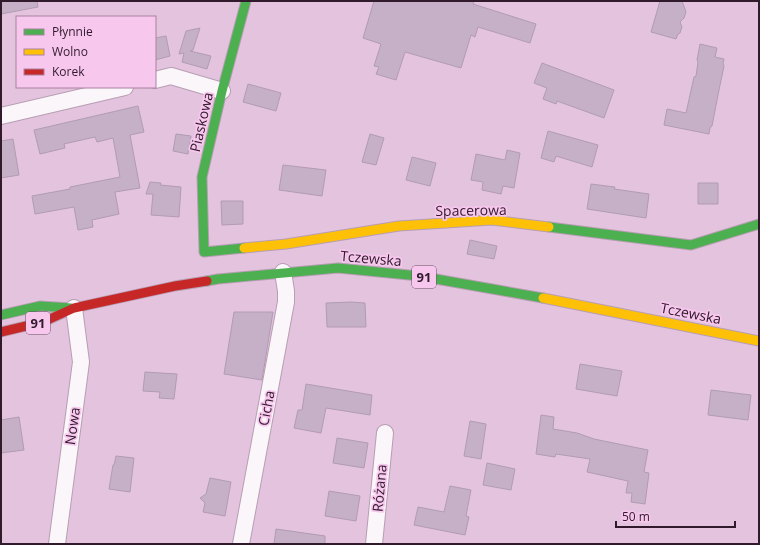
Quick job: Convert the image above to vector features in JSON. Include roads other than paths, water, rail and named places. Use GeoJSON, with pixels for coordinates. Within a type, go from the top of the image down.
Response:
{"type":"FeatureCollection","features":[{"type":"Feature","properties":{"kind":"main road","name":"Piaskowa"},"geometry":{"type":"LineString","coordinates":[[204,252],[202,177],[222,91],[246,1]]}},
{"type":"Feature","properties":{"kind":"main road","name":"Spacerowa"},"geometry":{"type":"LineString","coordinates":[[204,252],[286,244],[399,226],[492,220],[691,245],[759,224]]}},
{"type":"Feature","properties":{"kind":"main road","name":"Tczewska"},"geometry":{"type":"LineString","coordinates":[[1,332],[42,322],[74,308],[176,286],[218,279],[338,268],[418,276],[564,302],[759,341]]}},
{"type":"Feature","properties":{"kind":"main road","name":"Tczewska"},"geometry":{"type":"LineString","coordinates":[[1,315],[40,306],[74,308]]}},
{"type":"Feature","properties":{"kind":"street"},"geometry":{"type":"LineString","coordinates":[[156,80],[171,76],[222,91]]}},
{"type":"Feature","properties":{"kind":"street"},"geometry":{"type":"LineString","coordinates":[[1,116],[121,88]]}},
{"type":"Feature","properties":{"kind":"street","name":"Cicha"},"geometry":{"type":"LineString","coordinates":[[241,544],[286,302],[283,272]]}},
{"type":"Feature","properties":{"kind":"street","name":"Nowa"},"geometry":{"type":"LineString","coordinates":[[57,544],[81,362],[74,308]]}},
{"type":"Feature","properties":{"kind":"street","name":"Różana"},"geometry":{"type":"LineString","coordinates":[[374,544],[385,433]]}}]}
